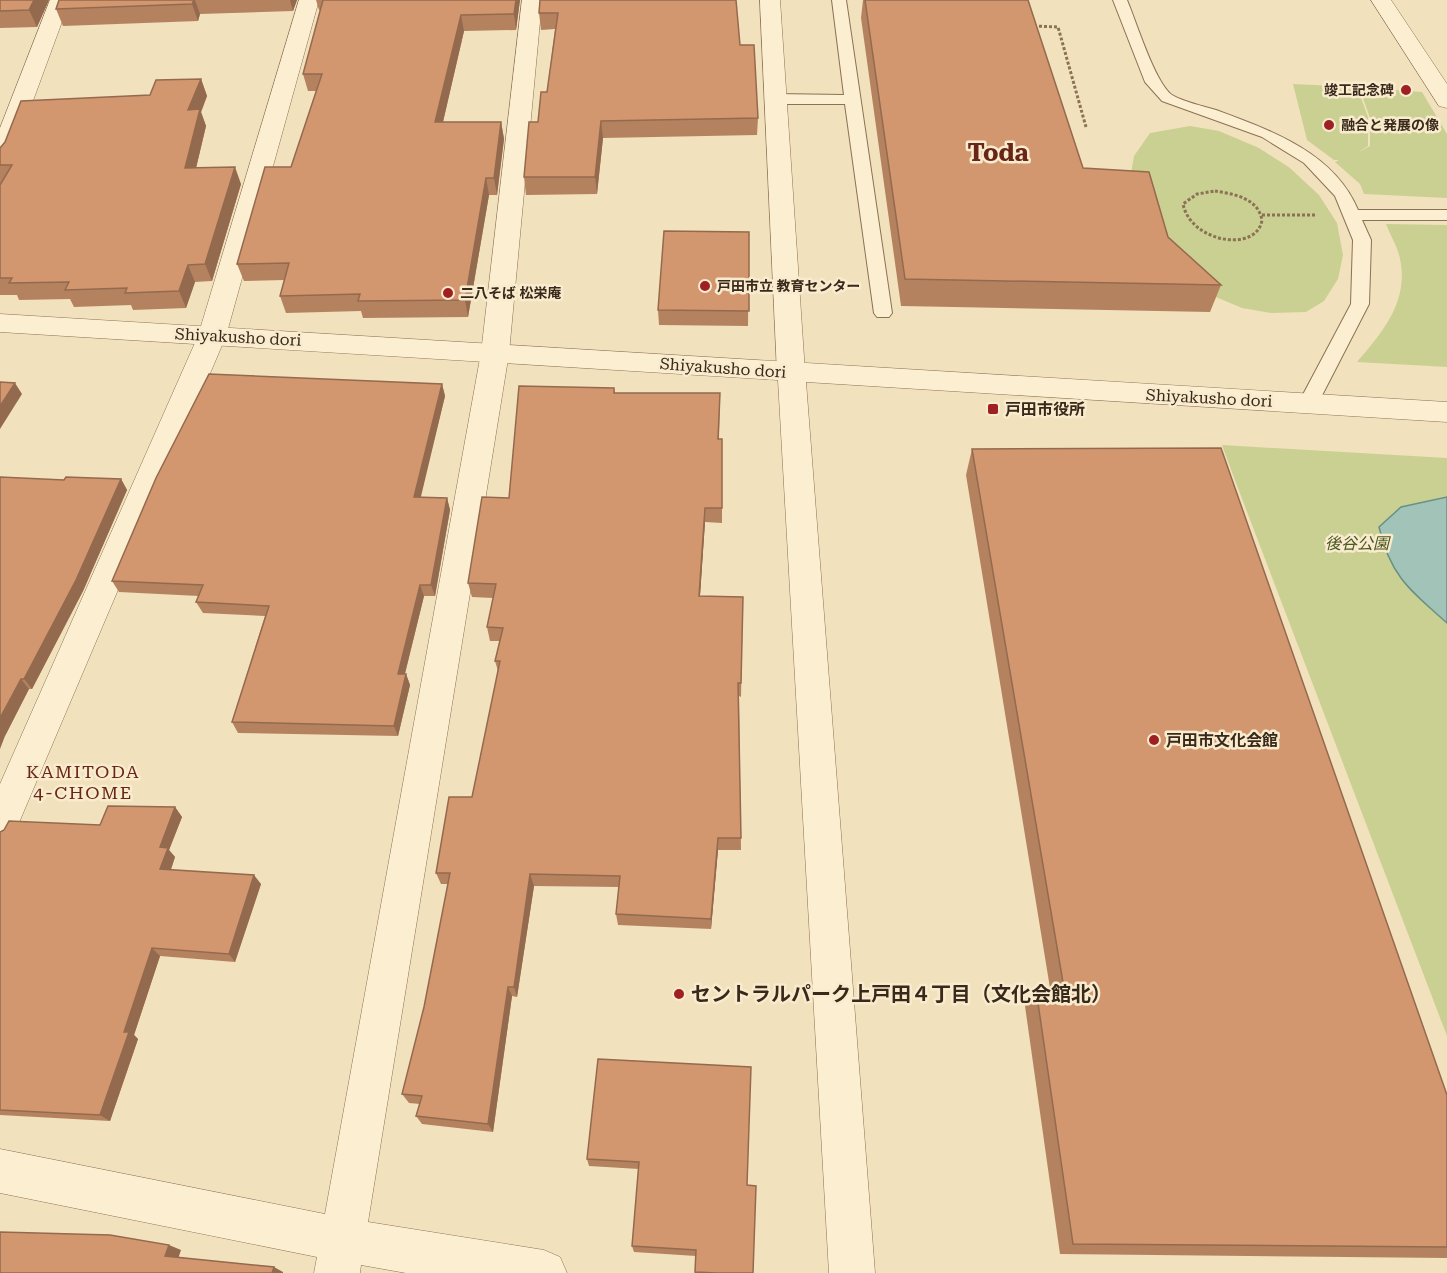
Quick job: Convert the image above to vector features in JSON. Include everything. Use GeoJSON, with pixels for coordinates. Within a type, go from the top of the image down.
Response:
{"type":"FeatureCollection","features":[{"type":"Feature","properties":{"kind":"street"},"geometry":{"type":"LineString","coordinates":[[0,158],[60,0]]}},
{"type":"Feature","properties":{"kind":"street"},"geometry":{"type":"LineString","coordinates":[[0,825],[212,336],[309,0]]}},
{"type":"Feature","properties":{"kind":"street"},"geometry":{"type":"LineString","coordinates":[[340,1257],[495,353],[532,0]]}},
{"type":"Feature","properties":{"kind":"street"},"geometry":{"type":"LineString","coordinates":[[770,0],[790,372],[852,1273]]}},
{"type":"Feature","properties":{"kind":"street"},"geometry":{"type":"LineString","coordinates":[[1381,0],[1447,102]]}},
{"type":"Feature","properties":{"kind":"street","name":"Shiyakusho dori"},"geometry":{"type":"LineString","coordinates":[[0,323],[1447,412]]}},
{"type":"Feature","properties":{"kind":"street"},"geometry":{"type":"LineString","coordinates":[[0,1171],[340,1257],[544,1273]]}},
{"type":"Feature","properties":{"kind":"lane"},"geometry":{"type":"LineString","coordinates":[[839,0],[883,313]]}},
{"type":"Feature","properties":{"kind":"lane"},"geometry":{"type":"LineString","coordinates":[[1120,0],[1153,82],[1167,98],[1268,134],[1310,160],[1343,194],[1362,240],[1360,304],[1308,404]]}},
{"type":"Feature","properties":{"kind":"lane"},"geometry":{"type":"LineString","coordinates":[[776,99],[852,100]]}},
{"type":"Feature","properties":{"kind":"lane"},"geometry":{"type":"LineString","coordinates":[[1352,215],[1447,215]]}},
{"type":"Feature","properties":{"kind":"path"},"geometry":{"type":"LineString","coordinates":[[1029,26],[1058,27],[1086,127]]}},
{"type":"Feature","properties":{"kind":"path"},"geometry":{"type":"LineString","coordinates":[[1215,191],[1244,198],[1256,206],[1262,215],[1262,224],[1256,232],[1245,237],[1214,236],[1188,222],[1183,213],[1183,204],[1195,194],[1215,191]]}},
{"type":"Feature","properties":{"kind":"path"},"geometry":{"type":"LineString","coordinates":[[1262,215],[1352,215]]}},
{"type":"Feature","properties":{"kind":"green space"},"geometry":{"type":"Polygon","coordinates":[[[1293,84],[1357,87],[1368,117],[1368,146],[1357,153],[1370,146],[1370,118],[1359,87],[1422,92],[1447,134],[1447,198],[1364,194],[1360,184],[1335,162],[1339,160],[1334,160],[1307,140],[1293,84]]]}},
{"type":"Feature","properties":{"kind":"green space"},"geometry":{"type":"Polygon","coordinates":[[[1190,126],[1219,131],[1259,148],[1290,168],[1319,195],[1337,223],[1343,255],[1338,279],[1324,301],[1306,312],[1271,313],[1242,308],[1211,295],[1195,285],[1129,185],[1134,156],[1150,133],[1190,126]]]}},
{"type":"Feature","properties":{"kind":"green space"},"geometry":{"type":"Polygon","coordinates":[[[1386,224],[1447,225],[1447,367],[1357,362],[1392,315],[1401,289],[1402,274],[1399,255],[1386,224]]]}},
{"type":"Feature","properties":{"kind":"green space","name":"後谷公園"},"geometry":{"type":"Polygon","coordinates":[[[1222,445],[1447,458],[1447,1036],[1233,475],[1222,445]]]}},
{"type":"Feature","properties":{"kind":"water"},"geometry":{"type":"Polygon","coordinates":[[[1447,497],[1447,623],[1413,591],[1396,570],[1389,558],[1379,527],[1401,507],[1447,497]]]}},
{"type":"Feature","properties":{"kind":"building"},"geometry":{"type":"Polygon","coordinates":[[[0,0],[34,0],[29,10],[0,11],[0,0]]]}},
{"type":"Feature","properties":{"kind":"building"},"geometry":{"type":"Polygon","coordinates":[[[59,0],[194,0],[192,4],[56,9],[59,0]]]}},
{"type":"Feature","properties":{"kind":"building"},"geometry":{"type":"Polygon","coordinates":[[[323,0],[516,0],[514,14],[461,15],[435,122],[501,122],[494,178],[486,178],[465,300],[358,301],[360,294],[280,296],[289,263],[237,264],[265,167],[291,167],[322,74],[303,74],[323,0]]]}},
{"type":"Feature","properties":{"kind":"building"},"geometry":{"type":"Polygon","coordinates":[[[540,0],[736,0],[740,45],[754,45],[758,118],[601,121],[595,177],[524,177],[529,122],[538,122],[541,92],[547,92],[558,13],[539,13],[540,0]]]}},
{"type":"Feature","properties":{"kind":"building"},"geometry":{"type":"Polygon","coordinates":[[[865,0],[1028,0],[1083,168],[1149,172],[1168,237],[1221,285],[905,279],[865,0]]]}},
{"type":"Feature","properties":{"kind":"building"},"geometry":{"type":"Polygon","coordinates":[[[201,79],[188,110],[200,109],[185,168],[235,167],[205,264],[188,265],[179,291],[125,293],[127,288],[65,290],[69,282],[9,283],[12,278],[0,278],[0,185],[12,165],[0,165],[0,148],[5,142],[21,101],[150,95],[156,80],[201,79]]]}},
{"type":"Feature","properties":{"kind":"building","name":"戸田市立 教育センター"},"geometry":{"type":"Polygon","coordinates":[[[664,231],[749,232],[749,311],[658,310],[664,231]]]}},
{"type":"Feature","properties":{"kind":"building"},"geometry":{"type":"Polygon","coordinates":[[[209,374],[442,384],[414,497],[447,498],[431,585],[420,585],[398,674],[406,674],[394,726],[232,722],[269,606],[196,602],[203,585],[112,581],[156,478],[209,374]]]}},
{"type":"Feature","properties":{"kind":"building"},"geometry":{"type":"Polygon","coordinates":[[[0,382],[15,383],[0,406],[0,382]]]}},
{"type":"Feature","properties":{"kind":"building"},"geometry":{"type":"Polygon","coordinates":[[[519,386],[614,388],[614,393],[720,393],[718,439],[722,439],[722,508],[705,508],[699,596],[743,597],[741,683],[738,683],[741,838],[718,838],[711,919],[616,914],[620,876],[530,874],[514,987],[508,987],[488,1124],[416,1116],[422,1096],[402,1094],[424,1007],[450,873],[436,873],[449,797],[472,797],[500,661],[495,661],[503,628],[487,627],[496,584],[468,583],[482,497],[509,498],[519,386]]]}},
{"type":"Feature","properties":{"kind":"building","name":"戸田市文化会館"},"geometry":{"type":"Polygon","coordinates":[[[1221,448],[1447,1095],[1447,1247],[1073,1244],[1036,989],[1064,988],[972,449],[1221,448]]]}},
{"type":"Feature","properties":{"kind":"building"},"geometry":{"type":"Polygon","coordinates":[[[0,477],[64,480],[66,477],[121,479],[76,580],[24,679],[21,679],[0,718],[0,477]]]}},
{"type":"Feature","properties":{"kind":"building"},"geometry":{"type":"Polygon","coordinates":[[[108,806],[175,807],[160,847],[168,848],[160,869],[254,875],[229,954],[152,948],[124,1032],[129,1032],[100,1115],[0,1110],[0,832],[4,830],[9,821],[100,825],[108,806]]]}},
{"type":"Feature","properties":{"kind":"building"},"geometry":{"type":"Polygon","coordinates":[[[598,1059],[751,1067],[747,1185],[756,1186],[753,1273],[695,1272],[696,1250],[632,1246],[639,1162],[587,1159],[598,1059]]]}},
{"type":"Feature","properties":{"kind":"building"},"geometry":{"type":"Polygon","coordinates":[[[0,1232],[110,1235],[169,1245],[165,1256],[274,1267],[272,1273],[0,1273],[0,1232]]]}},
{"type":"Feature","properties":{"kind":"place","name":"竣工記念碑"},"geometry":{"type":"Point","coordinates":[1406,90]}},
{"type":"Feature","properties":{"kind":"place","name":"融合と発展の像"},"geometry":{"type":"Point","coordinates":[1329,125]}},
{"type":"Feature","properties":{"kind":"place","name":"戸田市立 教育センター"},"geometry":{"type":"Point","coordinates":[705,286]}},
{"type":"Feature","properties":{"kind":"place","name":"二八そば 松栄庵"},"geometry":{"type":"Point","coordinates":[448,293]}},
{"type":"Feature","properties":{"kind":"place","name":"戸田市役所"},"geometry":{"type":"Point","coordinates":[993,409]}},
{"type":"Feature","properties":{"kind":"place","name":"戸田市文化会館"},"geometry":{"type":"Point","coordinates":[1154,740]}},
{"type":"Feature","properties":{"kind":"place","name":"セントラルパーク上戸田４丁目（文化会館北）"},"geometry":{"type":"Point","coordinates":[679,994]}},
{"type":"Feature","properties":{"kind":"district","name":"Toda"},"geometry":{"type":"Point","coordinates":[998,153]}},
{"type":"Feature","properties":{"kind":"district","name":"KAMITODA 4-CHOME"},"geometry":{"type":"Point","coordinates":[83,781]}}]}
